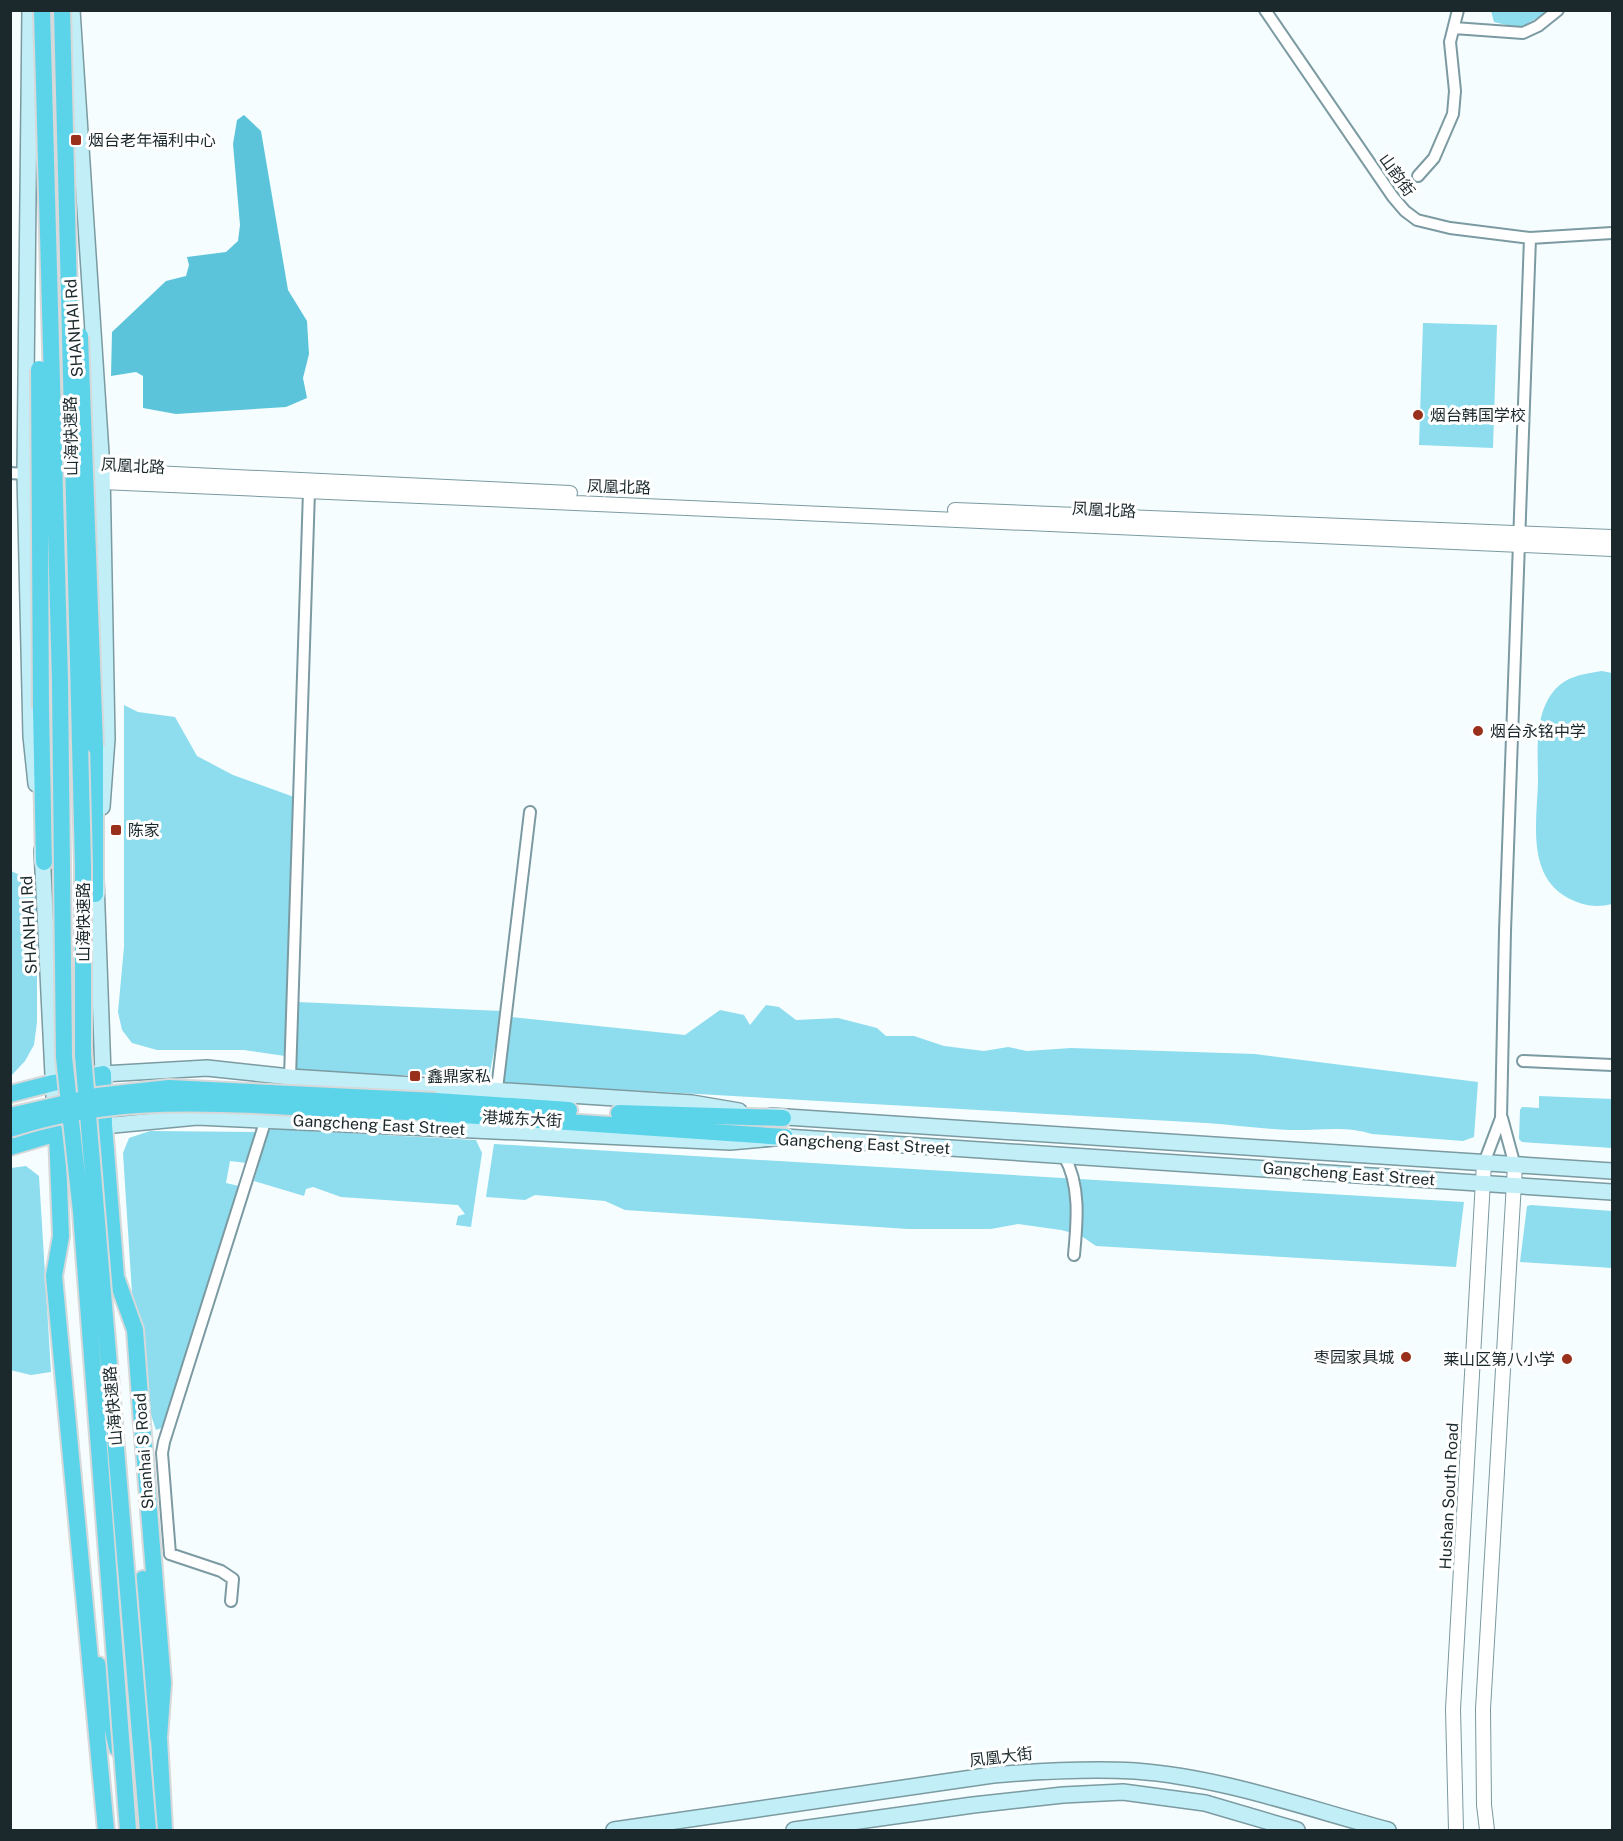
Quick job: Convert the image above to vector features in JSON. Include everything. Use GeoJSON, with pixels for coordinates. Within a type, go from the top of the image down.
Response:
{"type":"FeatureCollection","features":[{"type":"Feature","properties":{"kind":"highway","name":"山海快速路"},"geometry":{"type":"LineString","coordinates":[[42,10],[60,682],[64,1057],[81,1212],[128,1830]]}},
{"type":"Feature","properties":{"kind":"highway","name":"山海快速路"},"geometry":{"type":"LineString","coordinates":[[62,10],[83,865],[83,1055],[148,1826]]}},
{"type":"Feature","properties":{"kind":"highway"},"geometry":{"type":"LineString","coordinates":[[44,84],[38,272],[44,861]]}},
{"type":"Feature","properties":{"kind":"highway"},"geometry":{"type":"LineString","coordinates":[[67,227],[81,345],[95,746],[96,894]]}},
{"type":"Feature","properties":{"kind":"highway"},"geometry":{"type":"LineString","coordinates":[[10,1094],[103,1074]]}},
{"type":"Feature","properties":{"kind":"highway","name":"Shanhai S Road"},"geometry":{"type":"LineString","coordinates":[[103,1074],[104,1125],[116,1277],[135,1330],[163,1683],[159,1738],[164,1830]]}},
{"type":"Feature","properties":{"kind":"highway","name":"港城东大街"},"geometry":{"type":"LineString","coordinates":[[10,1116],[97,1096],[169,1088],[435,1107],[785,1137]]}},
{"type":"Feature","properties":{"kind":"highway","name":"港城东大街"},"geometry":{"type":"LineString","coordinates":[[10,1129],[46,1118],[96,1108],[170,1102],[435,1107],[783,1118]]}},
{"type":"Feature","properties":{"kind":"highway"},"geometry":{"type":"LineString","coordinates":[[57,1133],[60,1236],[94,1645],[122,1772]]}},
{"type":"Feature","properties":{"kind":"highway","name":"Gangcheng East Street"},"geometry":{"type":"LineString","coordinates":[[10,1147],[57,1133]]}},
{"type":"Feature","properties":{"kind":"highway"},"geometry":{"type":"LineString","coordinates":[[60,1236],[54,1276],[106,1830]]}},
{"type":"Feature","properties":{"kind":"highway"},"geometry":{"type":"LineString","coordinates":[[116,1277],[125,1337],[150,1681],[148,1826]]}},
{"type":"Feature","properties":{"kind":"main road","name":"SHANHAI Rd"},"geometry":{"type":"LineString","coordinates":[[30,10],[18,474],[31,736],[44,861],[57,1133]]}},
{"type":"Feature","properties":{"kind":"main road","name":"SHANHAI Rd"},"geometry":{"type":"LineString","coordinates":[[72,10],[102,476],[107,739],[96,894],[103,1074]]}},
{"type":"Feature","properties":{"kind":"main road","name":"Gangcheng East Street"},"geometry":{"type":"LineString","coordinates":[[103,1074],[207,1068],[290,1077],[692,1103],[783,1118],[1612,1171]]}},
{"type":"Feature","properties":{"kind":"main road","name":"Gangcheng East Street"},"geometry":{"type":"LineString","coordinates":[[57,1133],[104,1125],[197,1117],[730,1142],[785,1137],[1612,1192]]}},
{"type":"Feature","properties":{"kind":"main road","name":"凤凰大街"},"geometry":{"type":"LineString","coordinates":[[614,1830],[993,1775],[1052,1770],[1136,1771],[1210,1783],[1388,1830]]}},
{"type":"Feature","properties":{"kind":"main road"},"geometry":{"type":"LineString","coordinates":[[794,1830],[973,1805],[1063,1795],[1123,1792],[1205,1803],[1297,1830]]}},
{"type":"Feature","properties":{"kind":"street","name":"山韵街"},"geometry":{"type":"LineString","coordinates":[[1265,10],[1405,212],[1417,220],[1450,228],[1530,238],[1612,233]]}},
{"type":"Feature","properties":{"kind":"street"},"geometry":{"type":"LineString","coordinates":[[1418,176],[1434,158],[1453,114],[1455,91],[1450,42],[1458,10]]}},
{"type":"Feature","properties":{"kind":"street"},"geometry":{"type":"LineString","coordinates":[[1454,28],[1523,33],[1558,10]]}},
{"type":"Feature","properties":{"kind":"street"},"geometry":{"type":"LineString","coordinates":[[1487,1830],[1483,1709],[1515,1166],[1502,1118],[1505,920],[1530,238]]}},
{"type":"Feature","properties":{"kind":"street","name":"凤凰北路"},"geometry":{"type":"LineString","coordinates":[[18,474],[661,497],[1519,540],[1612,549]]}},
{"type":"Feature","properties":{"kind":"street","name":"凤凰北路"},"geometry":{"type":"LineString","coordinates":[[102,476],[309,491],[1519,540],[1612,537]]}},
{"type":"Feature","properties":{"kind":"street"},"geometry":{"type":"LineString","coordinates":[[290,1077],[309,491]]}},
{"type":"Feature","properties":{"kind":"street"},"geometry":{"type":"LineString","coordinates":[[497,1089],[530,812]]}},
{"type":"Feature","properties":{"kind":"street"},"geometry":{"type":"LineString","coordinates":[[1523,1061],[1612,1065]]}},
{"type":"Feature","properties":{"kind":"street"},"geometry":{"type":"LineString","coordinates":[[1484,1163],[1502,1118]]}},
{"type":"Feature","properties":{"kind":"street"},"geometry":{"type":"LineString","coordinates":[[231,1601],[233,1579],[221,1571],[170,1554],[162,1453],[266,1119]]}},
{"type":"Feature","properties":{"kind":"street"},"geometry":{"type":"LineString","coordinates":[[1064,1156],[1073,1172],[1076,1227],[1074,1255]]}},
{"type":"Feature","properties":{"kind":"street","name":"Hushan South Road"},"geometry":{"type":"LineString","coordinates":[[1456,1830],[1453,1709],[1484,1163]]}},
{"type":"Feature","properties":{"kind":"shaded area"},"geometry":{"type":"Polygon","coordinates":[[[1491,11],[1550,11],[1519,28],[1494,22],[1491,11]]]}},
{"type":"Feature","properties":{"kind":"shaded area"},"geometry":{"type":"Polygon","coordinates":[[[244,115],[261,131],[288,290],[307,321],[309,354],[303,378],[307,398],[286,407],[176,414],[143,408],[143,376],[136,372],[111,376],[112,332],[166,281],[186,276],[189,265],[187,257],[226,252],[238,241],[240,225],[233,144],[237,120],[244,115]]]}},
{"type":"Feature","properties":{"kind":"shaded area"},"geometry":{"type":"Polygon","coordinates":[[[1423,323],[1497,325],[1493,448],[1419,445],[1423,323]]]}},
{"type":"Feature","properties":{"kind":"shaded area"},"geometry":{"type":"Polygon","coordinates":[[[1602,671],[1612,673],[1612,904],[1595,906],[1574,901],[1555,888],[1545,876],[1540,861],[1536,830],[1538,735],[1547,702],[1563,682],[1602,671]]]}},
{"type":"Feature","properties":{"kind":"shaded area"},"geometry":{"type":"Polygon","coordinates":[[[124,705],[138,712],[175,717],[197,756],[233,775],[294,797],[285,1056],[244,1050],[157,1050],[132,1043],[122,1030],[118,1012],[124,947],[124,705]]]}},
{"type":"Feature","properties":{"kind":"shaded area"},"geometry":{"type":"Polygon","coordinates":[[[11,871],[37,883],[37,1022],[34,1045],[25,1061],[11,1076],[11,871]]]}},
{"type":"Feature","properties":{"kind":"shaded area"},"geometry":{"type":"Polygon","coordinates":[[[297,1002],[502,1011],[488,1082],[439,1074],[380,1076],[295,1070],[297,1002]]]}},
{"type":"Feature","properties":{"kind":"shaded area"},"geometry":{"type":"Polygon","coordinates":[[[766,1005],[779,1007],[796,1020],[838,1018],[877,1028],[886,1036],[914,1036],[944,1046],[984,1051],[1008,1047],[1027,1051],[1071,1048],[1255,1054],[1478,1082],[1474,1137],[1463,1141],[1372,1134],[1341,1129],[1280,1129],[503,1083],[511,1017],[685,1035],[720,1010],[744,1015],[750,1025],[766,1005]]]}},
{"type":"Feature","properties":{"kind":"shaded area"},"geometry":{"type":"Polygon","coordinates":[[[1539,1096],[1612,1099],[1612,1148],[1522,1142],[1519,1139],[1520,1110],[1522,1107],[1539,1108],[1539,1096]]]}},
{"type":"Feature","properties":{"kind":"shaded area"},"geometry":{"type":"Polygon","coordinates":[[[268,1130],[476,1140],[482,1153],[471,1227],[456,1225],[458,1216],[465,1214],[458,1205],[341,1197],[313,1187],[306,1189],[304,1196],[254,1181],[268,1130]]]}},
{"type":"Feature","properties":{"kind":"shaded area"},"geometry":{"type":"Polygon","coordinates":[[[150,1131],[255,1132],[247,1163],[230,1161],[226,1183],[239,1186],[164,1427],[156,1430],[151,1415],[148,1381],[132,1293],[123,1153],[129,1138],[150,1131]]]}},
{"type":"Feature","properties":{"kind":"shaded area"},"geometry":{"type":"Polygon","coordinates":[[[494,1144],[1464,1202],[1456,1267],[1096,1246],[1080,1235],[1018,1224],[991,1229],[908,1229],[625,1210],[605,1201],[535,1195],[525,1200],[486,1197],[494,1144]]]}},
{"type":"Feature","properties":{"kind":"shaded area"},"geometry":{"type":"Polygon","coordinates":[[[26,1166],[39,1176],[51,1372],[31,1375],[10,1370],[11,1168],[26,1166]]]}},
{"type":"Feature","properties":{"kind":"shaded area"},"geometry":{"type":"Polygon","coordinates":[[[1527,1206],[1612,1211],[1612,1268],[1520,1262],[1527,1206]]]}},
{"type":"Feature","properties":{"kind":"place","name":"烟台老年福利中心"},"geometry":{"type":"Point","coordinates":[76,140]}},
{"type":"Feature","properties":{"kind":"place","name":"烟台韩国学校"},"geometry":{"type":"Point","coordinates":[1418,415]}},
{"type":"Feature","properties":{"kind":"place","name":"烟台永铭中学"},"geometry":{"type":"Point","coordinates":[1478,731]}},
{"type":"Feature","properties":{"kind":"place","name":"陈家"},"geometry":{"type":"Point","coordinates":[116,830]}},
{"type":"Feature","properties":{"kind":"place","name":"鑫鼎家私"},"geometry":{"type":"Point","coordinates":[415,1076]}},
{"type":"Feature","properties":{"kind":"place","name":"枣园家具城"},"geometry":{"type":"Point","coordinates":[1406,1357]}},
{"type":"Feature","properties":{"kind":"place","name":"莱山区第八小学"},"geometry":{"type":"Point","coordinates":[1567,1359]}}]}
